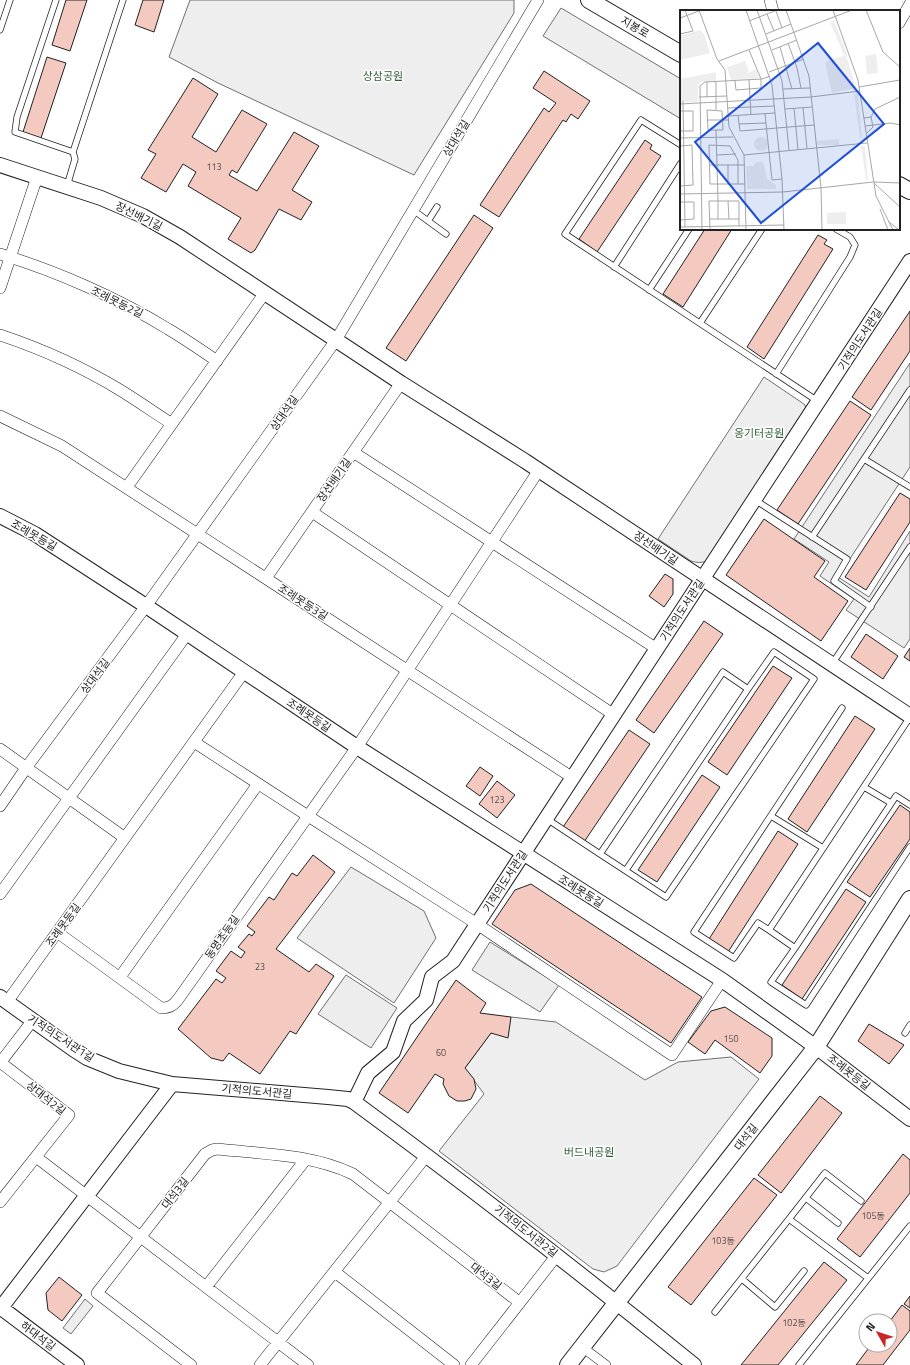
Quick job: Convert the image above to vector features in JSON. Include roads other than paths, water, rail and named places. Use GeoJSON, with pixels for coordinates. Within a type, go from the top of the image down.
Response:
{"type":"FeatureCollection","features":[{"type":"Feature","properties":{"kind":"main road","name":"지봉로"},"geometry":{"type":"LineString","coordinates":[[589,0],[680,53]]}},
{"type":"Feature","properties":{"kind":"main road"},"geometry":{"type":"LineString","coordinates":[[900,186],[910,191]]}},
{"type":"Feature","properties":{"kind":"main road","name":"대석길"},"geometry":{"type":"LineString","coordinates":[[568,1365],[816,1047],[910,899]]}},
{"type":"Feature","properties":{"kind":"street","name":"상대석길"},"geometry":{"type":"LineString","coordinates":[[0,806],[26,768],[146,606],[336,340],[538,0]]}},
{"type":"Feature","properties":{"kind":"street"},"geometry":{"type":"LineString","coordinates":[[770,0],[773,10]]}},
{"type":"Feature","properties":{"kind":"street"},"geometry":{"type":"LineString","coordinates":[[900,21],[910,4]]}},
{"type":"Feature","properties":{"kind":"street","name":"장선배기길"},"geometry":{"type":"LineString","coordinates":[[0,165],[101,198],[143,216],[180,237],[264,294],[401,383],[539,470],[910,716]]}},
{"type":"Feature","properties":{"kind":"street"},"geometry":{"type":"LineString","coordinates":[[0,288],[5,255],[36,177]]}},
{"type":"Feature","properties":{"kind":"street","name":"조례못등2길"},"geometry":{"type":"LineString","coordinates":[[5,255],[59,275],[118,302],[167,328],[217,360]]}},
{"type":"Feature","properties":{"kind":"street","name":"기적의도서관길"},"geometry":{"type":"LineString","coordinates":[[172,1084],[328,1097],[354,1102],[368,1073],[393,1052],[404,1021],[426,1000],[432,977],[453,961],[910,261]]}},
{"type":"Feature","properties":{"kind":"street"},"geometry":{"type":"LineString","coordinates":[[127,487],[264,294]]}},
{"type":"Feature","properties":{"kind":"street"},"geometry":{"type":"LineString","coordinates":[[0,335],[66,361],[120,390],[172,424]]}},
{"type":"Feature","properties":{"kind":"street","name":"장선배기길"},"geometry":{"type":"LineString","coordinates":[[266,578],[401,383]]}},
{"type":"Feature","properties":{"kind":"street"},"geometry":{"type":"LineString","coordinates":[[0,416],[62,446],[198,533]]}},
{"type":"Feature","properties":{"kind":"street"},"geometry":{"type":"LineString","coordinates":[[353,452],[657,649]]}},
{"type":"Feature","properties":{"kind":"street"},"geometry":{"type":"LineString","coordinates":[[357,747],[539,470]]}},
{"type":"Feature","properties":{"kind":"street"},"geometry":{"type":"LineString","coordinates":[[312,512],[614,715]]}},
{"type":"Feature","properties":{"kind":"street","name":"조례못등길"},"geometry":{"type":"LineString","coordinates":[[0,516],[35,534],[357,747],[722,980],[816,1047],[910,1119]]}},
{"type":"Feature","properties":{"kind":"street","name":"조례못등3길"},"geometry":{"type":"LineString","coordinates":[[198,533],[573,778]]}},
{"type":"Feature","properties":{"kind":"street"},"geometry":{"type":"LineString","coordinates":[[0,894],[187,634]]}},
{"type":"Feature","properties":{"kind":"street","name":"조례못등길"},"geometry":{"type":"LineString","coordinates":[[4,999],[58,932],[244,672]]}},
{"type":"Feature","properties":{"kind":"street"},"geometry":{"type":"LineString","coordinates":[[194,742],[477,924],[672,1055],[722,980]]}},
{"type":"Feature","properties":{"kind":"street","name":"동명초등길"},"geometry":{"type":"LineString","coordinates":[[58,932],[161,1008],[173,1006],[357,747]]}},
{"type":"Feature","properties":{"kind":"street"},"geometry":{"type":"LineString","coordinates":[[0,750],[125,838]]}},
{"type":"Feature","properties":{"kind":"street"},"geometry":{"type":"LineString","coordinates":[[120,977],[258,784]]}},
{"type":"Feature","properties":{"kind":"street","name":"기적의도서관1길"},"geometry":{"type":"LineString","coordinates":[[4,999],[73,1049],[98,1063],[119,1071],[172,1084]]}},
{"type":"Feature","properties":{"kind":"street"},"geometry":{"type":"LineString","coordinates":[[0,1062],[33,1020]]}},
{"type":"Feature","properties":{"kind":"street","name":"상대석2길"},"geometry":{"type":"LineString","coordinates":[[0,1062],[69,1115],[0,1202]]}},
{"type":"Feature","properties":{"kind":"street"},"geometry":{"type":"LineString","coordinates":[[0,1308],[172,1084]]}},
{"type":"Feature","properties":{"kind":"street","name":"기적의도서관2길"},"geometry":{"type":"LineString","coordinates":[[354,1102],[427,1155],[557,1255],[694,1365]]}},
{"type":"Feature","properties":{"kind":"street","name":"대석3길"},"geometry":{"type":"LineString","coordinates":[[191,1365],[97,1293],[205,1154],[217,1149],[306,1159],[338,1166],[353,1174],[519,1302]]}},
{"type":"Feature","properties":{"kind":"street"},"geometry":{"type":"LineString","coordinates":[[260,1365],[427,1155]]}},
{"type":"Feature","properties":{"kind":"street"},"geometry":{"type":"LineString","coordinates":[[36,1157],[308,1365]]}},
{"type":"Feature","properties":{"kind":"street"},"geometry":{"type":"LineString","coordinates":[[206,1287],[306,1159]]}},
{"type":"Feature","properties":{"kind":"street"},"geometry":{"type":"LineString","coordinates":[[471,1365],[557,1255]]}},
{"type":"Feature","properties":{"kind":"street"},"geometry":{"type":"LineString","coordinates":[[335,1272],[454,1365]]}},
{"type":"Feature","properties":{"kind":"street","name":"하대석길"},"geometry":{"type":"LineString","coordinates":[[0,1308],[77,1365]]}},
{"type":"Feature","properties":{"kind":"street"},"geometry":{"type":"LineString","coordinates":[[582,1347],[606,1365]]}},
{"type":"Feature","properties":{"kind":"lane"},"geometry":{"type":"LineString","coordinates":[[0,30],[10,0]]}},
{"type":"Feature","properties":{"kind":"lane"},"geometry":{"type":"LineString","coordinates":[[56,0],[17,117],[15,132],[73,152]]}},
{"type":"Feature","properties":{"kind":"lane"},"geometry":{"type":"LineString","coordinates":[[67,186],[75,159],[73,152],[123,0]]}},
{"type":"Feature","properties":{"kind":"lane"},"geometry":{"type":"LineString","coordinates":[[680,144],[641,120],[565,234],[819,402]]}},
{"type":"Feature","properties":{"kind":"lane"},"geometry":{"type":"LineString","coordinates":[[614,267],[680,165]]}},
{"type":"Feature","properties":{"kind":"lane"},"geometry":{"type":"LineString","coordinates":[[428,221],[437,207]]}},
{"type":"Feature","properties":{"kind":"lane"},"geometry":{"type":"LineString","coordinates":[[413,210],[446,234]]}},
{"type":"Feature","properties":{"kind":"lane"},"geometry":{"type":"LineString","coordinates":[[649,290],[688,230]]}},
{"type":"Feature","properties":{"kind":"lane"},"geometry":{"type":"LineString","coordinates":[[700,323],[761,230]]}},
{"type":"Feature","properties":{"kind":"lane"},"geometry":{"type":"LineString","coordinates":[[776,374],[850,257],[855,245],[850,237],[838,230]]}},
{"type":"Feature","properties":{"kind":"lane"},"geometry":{"type":"LineString","coordinates":[[812,537],[910,390]]}},
{"type":"Feature","properties":{"kind":"lane"},"geometry":{"type":"LineString","coordinates":[[864,460],[910,487]]}},
{"type":"Feature","properties":{"kind":"lane"},"geometry":{"type":"LineString","coordinates":[[755,500],[847,559],[834,581],[870,607]]}},
{"type":"Feature","properties":{"kind":"lane"},"geometry":{"type":"LineString","coordinates":[[832,664],[910,547]]}},
{"type":"Feature","properties":{"kind":"lane"},"geometry":{"type":"LineString","coordinates":[[546,819],[666,897],[814,679],[774,652],[626,870]]}},
{"type":"Feature","properties":{"kind":"lane"},"geometry":{"type":"LineString","coordinates":[[600,854],[723,672],[748,689]]}},
{"type":"Feature","properties":{"kind":"lane"},"geometry":{"type":"LineString","coordinates":[[795,948],[758,923],[734,958],[694,932],[842,708]]}},
{"type":"Feature","properties":{"kind":"lane"},"geometry":{"type":"LineString","coordinates":[[768,930],[910,716]]}},
{"type":"Feature","properties":{"kind":"lane"},"geometry":{"type":"LineString","coordinates":[[864,787],[891,803]]}},
{"type":"Feature","properties":{"kind":"lane"},"geometry":{"type":"LineString","coordinates":[[910,805],[896,796],[772,982],[806,1005],[910,847]]}},
{"type":"Feature","properties":{"kind":"lane"},"geometry":{"type":"LineString","coordinates":[[771,816],[823,848]]}},
{"type":"Feature","properties":{"kind":"lane"},"geometry":{"type":"LineString","coordinates":[[905,1033],[910,1025]]}},
{"type":"Feature","properties":{"kind":"lane"},"geometry":{"type":"LineString","coordinates":[[715,1312],[825,1173],[861,1201]]}},
{"type":"Feature","properties":{"kind":"lane"},"geometry":{"type":"LineString","coordinates":[[806,1198],[838,1224]]}},
{"type":"Feature","properties":{"kind":"lane"},"geometry":{"type":"LineString","coordinates":[[789,1219],[868,1278]]}},
{"type":"Feature","properties":{"kind":"lane"},"geometry":{"type":"LineString","coordinates":[[799,1365],[910,1226]]}},
{"type":"Feature","properties":{"kind":"lane"},"geometry":{"type":"LineString","coordinates":[[742,1279],[775,1307],[804,1271]]}},
{"type":"Feature","properties":{"kind":"park label","name":"상삼공원"},"geometry":{"type":"Point","coordinates":[383,76]}},
{"type":"Feature","properties":{"kind":"park label","name":"옹기터공원"},"geometry":{"type":"Point","coordinates":[759,433]}},
{"type":"Feature","properties":{"kind":"park label","name":"버드내공원"},"geometry":{"type":"Point","coordinates":[589,1152]}}]}
